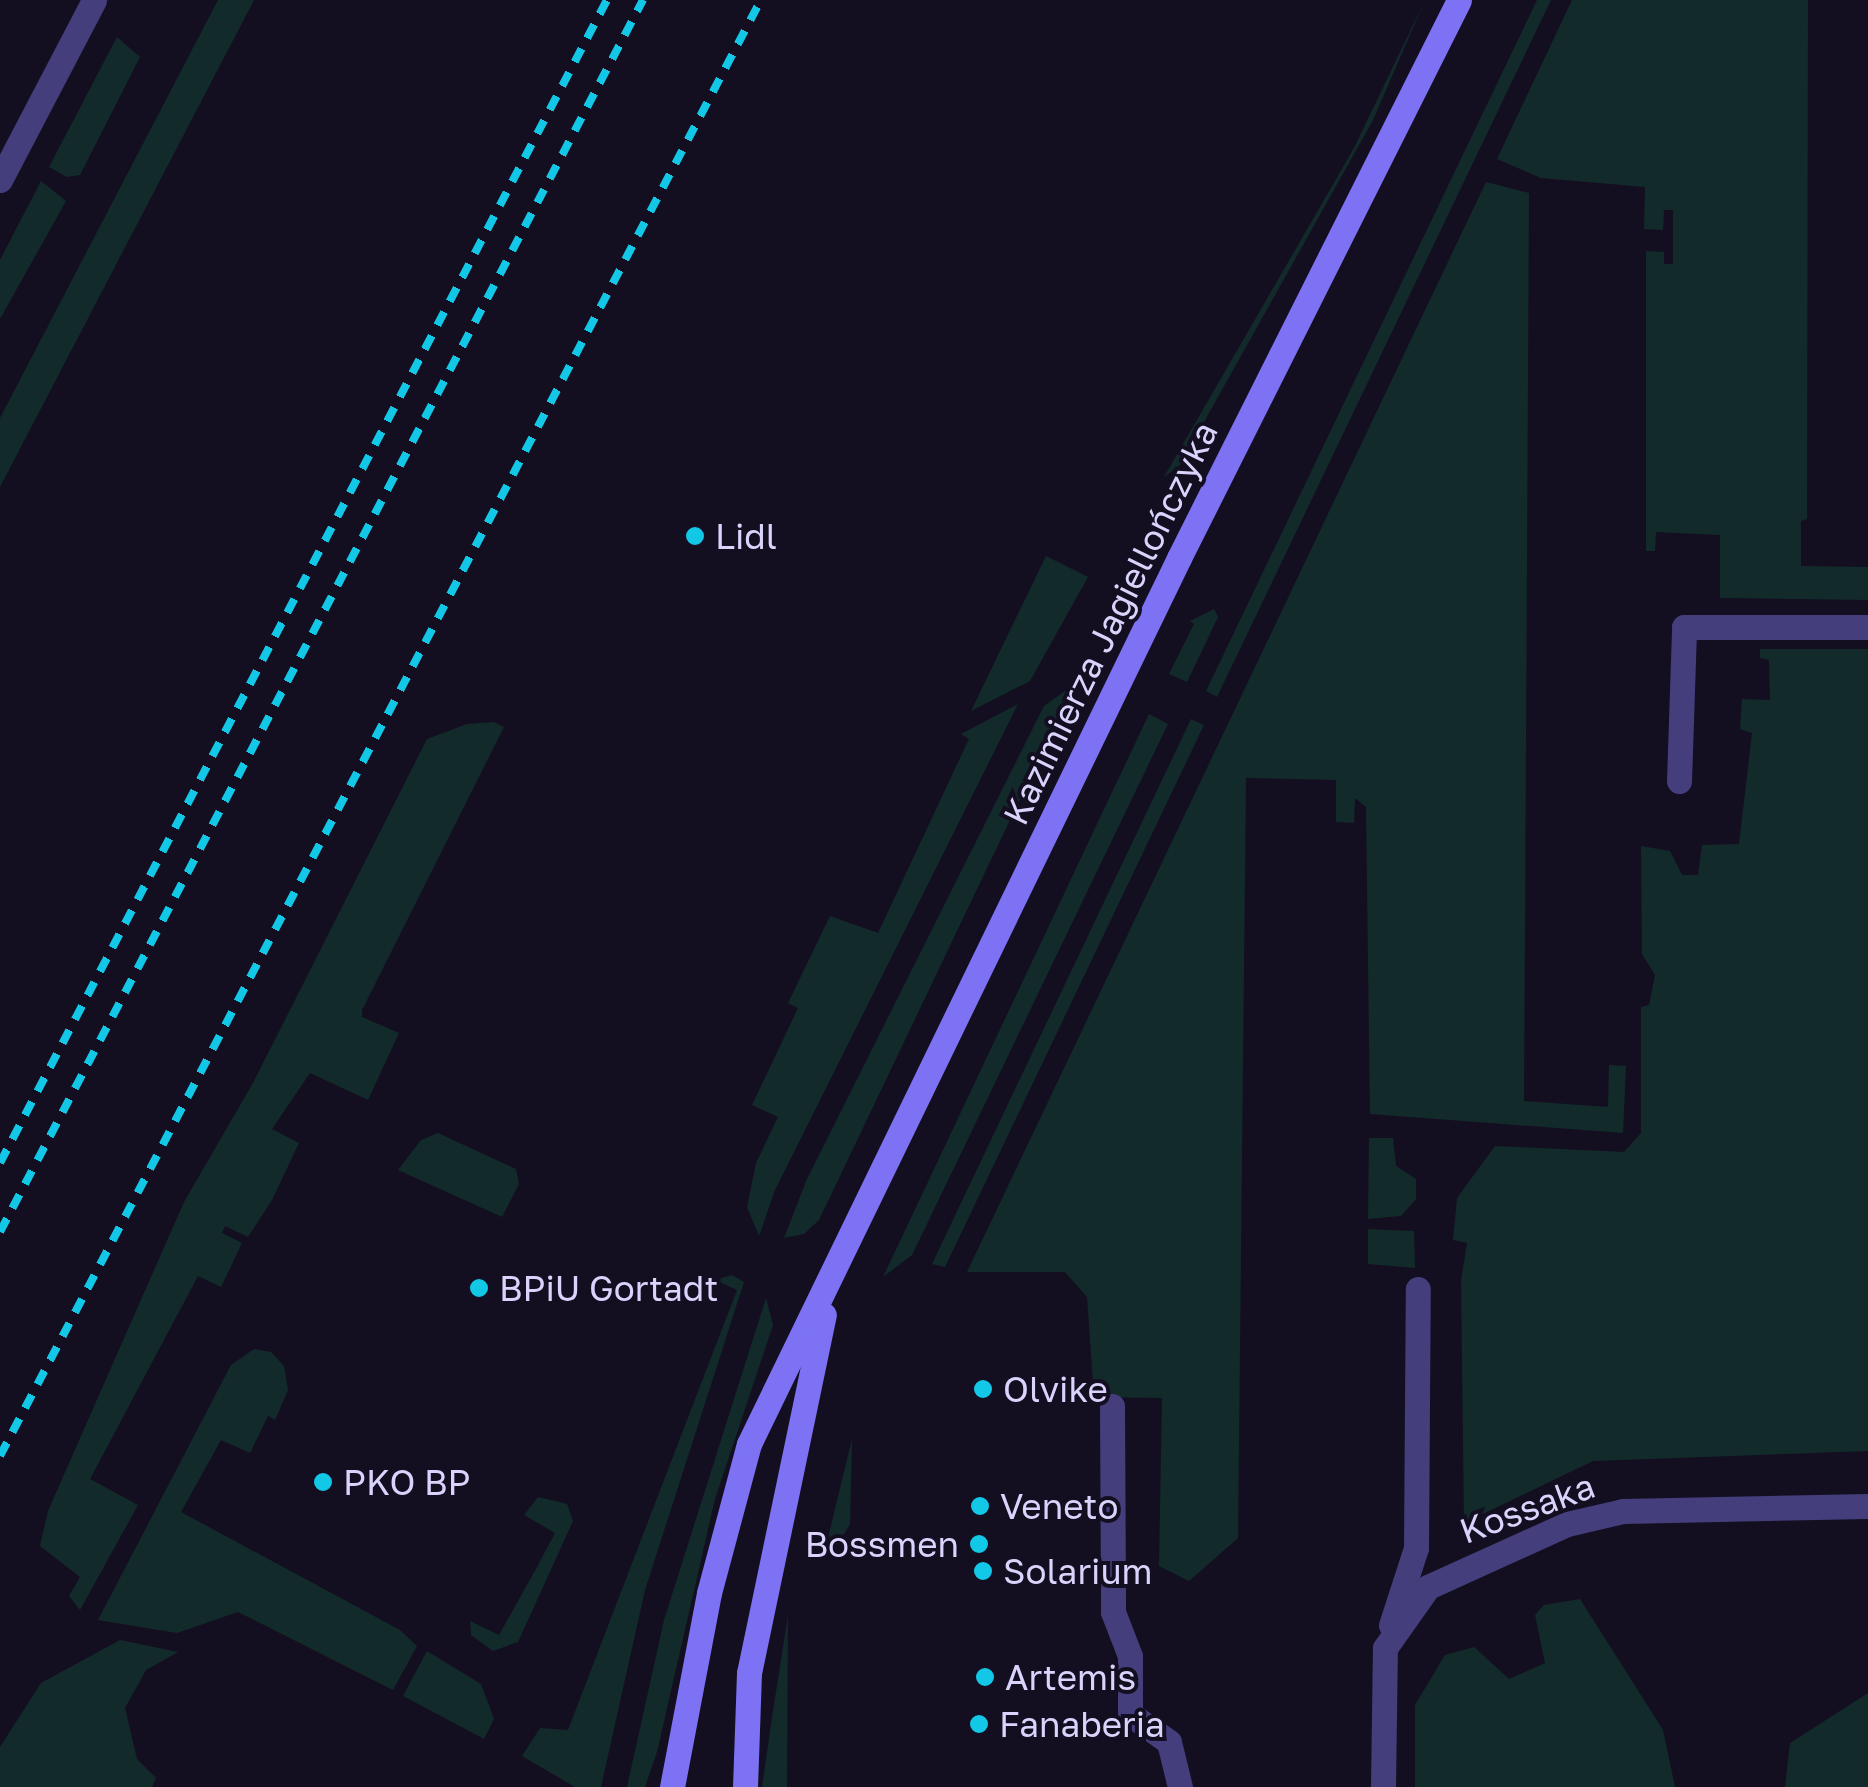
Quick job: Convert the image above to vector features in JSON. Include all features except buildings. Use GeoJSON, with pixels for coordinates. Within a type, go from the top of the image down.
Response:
{"type":"FeatureCollection","features":[{"type":"Feature","properties":{"kind":"main road","name":"Kazimierza Jagiellończyka"},"geometry":{"type":"LineString","coordinates":[[672,1787],[709,1593],[749,1444],[1171,574],[1460,0]]}},
{"type":"Feature","properties":{"kind":"main road","name":"Kazimierza Jagiellończyka"},"geometry":{"type":"LineString","coordinates":[[745,1787],[749,1672],[830,1280]]}},
{"type":"Feature","properties":{"kind":"street"},"geometry":{"type":"LineString","coordinates":[[0,180],[94,0]]}},
{"type":"Feature","properties":{"kind":"street"},"geometry":{"type":"LineString","coordinates":[[1680,781],[1684,626],[1868,627]]}},
{"type":"Feature","properties":{"kind":"street"},"geometry":{"type":"LineString","coordinates":[[1383,1787],[1386,1648],[1416,1548],[1418,1289]]}},
{"type":"Feature","properties":{"kind":"street"},"geometry":{"type":"LineString","coordinates":[[1112,1406],[1113,1612],[1130,1656],[1130,1714],[1169,1742],[1180,1787]]}},
{"type":"Feature","properties":{"kind":"street","name":"Kossaka"},"geometry":{"type":"LineString","coordinates":[[1386,1648],[1428,1587],[1566,1524],[1623,1511],[1868,1506]]}},
{"type":"Feature","properties":{"kind":"green space"},"geometry":{"type":"Polygon","coordinates":[[[218,0],[254,0],[0,487],[0,418],[218,0]]]}},
{"type":"Feature","properties":{"kind":"green space"},"geometry":{"type":"Polygon","coordinates":[[[1425,0],[1373,120],[1180,465],[1164,477],[1354,148],[1425,0]]]}},
{"type":"Feature","properties":{"kind":"green space"},"geometry":{"type":"Polygon","coordinates":[[[1537,0],[1551,0],[1217,697],[1206,691],[1537,0]]]}},
{"type":"Feature","properties":{"kind":"green space"},"geometry":{"type":"Polygon","coordinates":[[[1572,0],[1808,0],[1807,519],[1801,521],[1801,566],[1868,567],[1868,600],[1720,598],[1720,535],[1656,532],[1655,551],[1646,551],[1646,251],[1664,252],[1664,264],[1673,264],[1673,210],[1664,210],[1663,230],[1644,229],[1645,187],[1541,178],[1497,159],[1572,0]]]}},
{"type":"Feature","properties":{"kind":"green space"},"geometry":{"type":"Polygon","coordinates":[[[117,37],[140,57],[80,175],[67,177],[49,167],[117,37]]]}},
{"type":"Feature","properties":{"kind":"green space"},"geometry":{"type":"Polygon","coordinates":[[[41,181],[66,201],[0,319],[0,260],[41,181]]]}},
{"type":"Feature","properties":{"kind":"green space"},"geometry":{"type":"Polygon","coordinates":[[[1486,182],[1529,193],[1524,1101],[1608,1107],[1609,1065],[1626,1066],[1623,1133],[1370,1114],[1366,807],[1355,798],[1354,823],[1336,822],[1336,780],[1246,778],[1238,1538],[1189,1581],[1159,1566],[1162,1398],[1094,1397],[1087,1297],[1065,1272],[967,1272],[1486,182]]]}},
{"type":"Feature","properties":{"kind":"green space"},"geometry":{"type":"Polygon","coordinates":[[[1046,556],[1088,577],[1030,681],[971,711],[1046,556]]]}},
{"type":"Feature","properties":{"kind":"green space"},"geometry":{"type":"Polygon","coordinates":[[[1214,609],[1218,617],[1187,682],[1169,674],[1194,624],[1190,621],[1214,609]]]}},
{"type":"Feature","properties":{"kind":"green space"},"geometry":{"type":"Polygon","coordinates":[[[1760,649],[1868,649],[1868,1451],[1593,1461],[1464,1523],[1461,1281],[1467,1243],[1453,1240],[1457,1198],[1495,1146],[1624,1152],[1641,1133],[1641,1007],[1649,1005],[1655,975],[1642,954],[1641,846],[1670,851],[1682,875],[1698,875],[1702,845],[1739,844],[1752,733],[1740,729],[1742,699],[1770,700],[1769,660],[1760,658],[1760,649]]]}},
{"type":"Feature","properties":{"kind":"green space"},"geometry":{"type":"Polygon","coordinates":[[[1075,684],[819,1220],[804,1234],[784,1238],[807,1179],[1044,706],[1075,684]]]}},
{"type":"Feature","properties":{"kind":"green space"},"geometry":{"type":"Polygon","coordinates":[[[1018,704],[775,1190],[759,1236],[747,1207],[756,1163],[778,1117],[752,1105],[798,1008],[788,1003],[830,916],[878,933],[969,739],[961,734],[1018,704]]]}},
{"type":"Feature","properties":{"kind":"green space"},"geometry":{"type":"Polygon","coordinates":[[[1149,714],[1168,724],[912,1255],[883,1277],[1149,714]]]}},
{"type":"Feature","properties":{"kind":"green space"},"geometry":{"type":"Polygon","coordinates":[[[1191,719],[1204,725],[945,1267],[932,1264],[1191,719]]]}},
{"type":"Feature","properties":{"kind":"green space"},"geometry":{"type":"Polygon","coordinates":[[[494,722],[504,727],[362,1010],[362,1017],[399,1033],[368,1100],[310,1073],[272,1129],[299,1143],[272,1200],[248,1237],[225,1226],[222,1233],[242,1243],[221,1287],[198,1276],[90,1479],[138,1505],[80,1610],[69,1596],[80,1577],[40,1546],[48,1511],[184,1202],[253,1083],[427,739],[467,724],[494,722]]]}},
{"type":"Feature","properties":{"kind":"green space"},"geometry":{"type":"Polygon","coordinates":[[[438,1133],[516,1169],[519,1184],[502,1217],[398,1170],[421,1140],[438,1133]]]}},
{"type":"Feature","properties":{"kind":"green space"},"geometry":{"type":"Polygon","coordinates":[[[1369,1138],[1393,1138],[1396,1166],[1416,1179],[1416,1199],[1401,1216],[1368,1219],[1369,1138]]]}},
{"type":"Feature","properties":{"kind":"green space"},"geometry":{"type":"Polygon","coordinates":[[[1368,1229],[1414,1231],[1415,1268],[1368,1264],[1368,1229]]]}},
{"type":"Feature","properties":{"kind":"green space"},"geometry":{"type":"Polygon","coordinates":[[[732,1275],[744,1282],[645,1590],[601,1787],[575,1787],[522,1756],[540,1728],[568,1730],[737,1290],[715,1280],[732,1275]]]}},
{"type":"Feature","properties":{"kind":"green space"},"geometry":{"type":"Polygon","coordinates":[[[766,1298],[773,1325],[715,1499],[657,1752],[645,1787],[627,1787],[664,1620],[766,1298]]]}},
{"type":"Feature","properties":{"kind":"green space"},"geometry":{"type":"Polygon","coordinates":[[[254,1349],[271,1352],[284,1366],[288,1390],[275,1420],[268,1416],[250,1453],[221,1440],[181,1512],[400,1630],[417,1646],[393,1690],[238,1612],[177,1633],[98,1620],[231,1365],[254,1349]]]}},
{"type":"Feature","properties":{"kind":"green space"},"geometry":{"type":"Polygon","coordinates":[[[852,1439],[850,1524],[841,1539],[827,1542],[852,1439]]]}},
{"type":"Feature","properties":{"kind":"green space"},"geometry":{"type":"Polygon","coordinates":[[[538,1497],[567,1504],[573,1521],[518,1642],[493,1651],[471,1635],[470,1621],[499,1635],[537,1567],[555,1533],[524,1515],[538,1497]]]}},
{"type":"Feature","properties":{"kind":"green space"},"geometry":{"type":"Polygon","coordinates":[[[1580,1599],[1663,1730],[1675,1787],[1415,1787],[1415,1705],[1445,1655],[1474,1647],[1509,1679],[1545,1663],[1535,1615],[1544,1605],[1580,1599]]]}},
{"type":"Feature","properties":{"kind":"green space"},"geometry":{"type":"Polygon","coordinates":[[[788,1615],[787,1787],[762,1787],[773,1711],[788,1615]]]}},
{"type":"Feature","properties":{"kind":"green space"},"geometry":{"type":"Polygon","coordinates":[[[120,1640],[178,1652],[146,1670],[125,1708],[137,1759],[156,1778],[152,1787],[0,1787],[0,1747],[41,1683],[120,1640]]]}},
{"type":"Feature","properties":{"kind":"green space"},"geometry":{"type":"Polygon","coordinates":[[[427,1651],[481,1684],[494,1719],[484,1739],[403,1696],[427,1651]]]}},
{"type":"Feature","properties":{"kind":"green space"},"geometry":{"type":"Polygon","coordinates":[[[1868,1693],[1868,1787],[1785,1787],[1790,1743],[1868,1693]]]}},
{"type":"Feature","properties":{"kind":"railway"},"geometry":{"type":"LineString","coordinates":[[0,1163],[607,0]]}},
{"type":"Feature","properties":{"kind":"railway"},"geometry":{"type":"LineString","coordinates":[[0,1232],[643,0]]}},
{"type":"Feature","properties":{"kind":"railway"},"geometry":{"type":"LineString","coordinates":[[0,1456],[761,0]]}},
{"type":"Feature","properties":{"kind":"place","name":"Lidl"},"geometry":{"type":"Point","coordinates":[695,536]}},
{"type":"Feature","properties":{"kind":"place","name":"BPiU Gortadt"},"geometry":{"type":"Point","coordinates":[479,1288]}},
{"type":"Feature","properties":{"kind":"place","name":"Olvike"},"geometry":{"type":"Point","coordinates":[983,1389]}},
{"type":"Feature","properties":{"kind":"place","name":"PKO BP"},"geometry":{"type":"Point","coordinates":[323,1482]}},
{"type":"Feature","properties":{"kind":"place","name":"Veneto"},"geometry":{"type":"Point","coordinates":[980,1506]}},
{"type":"Feature","properties":{"kind":"place","name":"Bossmen"},"geometry":{"type":"Point","coordinates":[979,1544]}},
{"type":"Feature","properties":{"kind":"place","name":"Solarium"},"geometry":{"type":"Point","coordinates":[983,1571]}},
{"type":"Feature","properties":{"kind":"place","name":"Artemis"},"geometry":{"type":"Point","coordinates":[985,1677]}},
{"type":"Feature","properties":{"kind":"place","name":"Fanaberia"},"geometry":{"type":"Point","coordinates":[979,1724]}}]}
